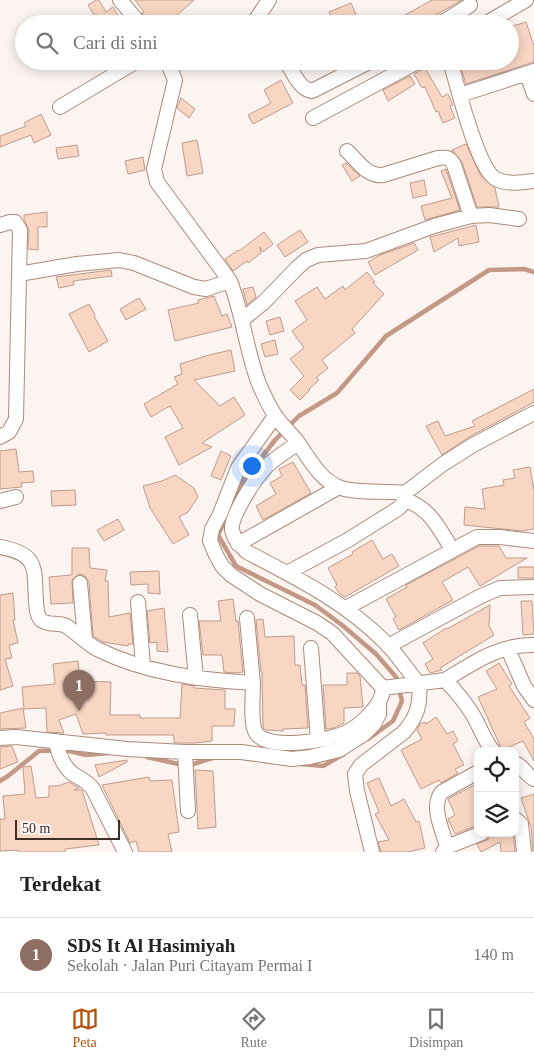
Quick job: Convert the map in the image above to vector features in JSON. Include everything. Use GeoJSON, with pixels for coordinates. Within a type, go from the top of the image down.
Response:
{"type":"FeatureCollection","features":[{"type":"Feature","properties":{"kind":"street"},"geometry":{"type":"LineString","coordinates":[[120,0],[132,15]]}},
{"type":"Feature","properties":{"kind":"street"},"geometry":{"type":"LineString","coordinates":[[259,15],[269,0]]}},
{"type":"Feature","properties":{"kind":"street"},"geometry":{"type":"LineString","coordinates":[[500,15],[526,0]]}},
{"type":"Feature","properties":{"kind":"street"},"geometry":{"type":"LineString","coordinates":[[454,15],[470,5]]}},
{"type":"Feature","properties":{"kind":"street"},"geometry":{"type":"LineString","coordinates":[[60,107],[122,70]]}},
{"type":"Feature","properties":{"kind":"street"},"geometry":{"type":"LineString","coordinates":[[171,70],[175,80],[154,169],[157,182],[230,281],[251,359],[260,385],[277,419],[295,439],[319,473],[339,487],[406,497],[428,512],[453,550]]}},
{"type":"Feature","properties":{"kind":"street"},"geometry":{"type":"LineString","coordinates":[[292,70],[301,85],[306,90],[312,91],[353,70]]}},
{"type":"Feature","properties":{"kind":"street"},"geometry":{"type":"LineString","coordinates":[[313,118],[402,70]]}},
{"type":"Feature","properties":{"kind":"street"},"geometry":{"type":"LineString","coordinates":[[453,70],[471,131],[486,169],[494,178],[504,182],[534,181]]}},
{"type":"Feature","properties":{"kind":"street"},"geometry":{"type":"LineString","coordinates":[[460,95],[530,72],[534,94]]}},
{"type":"Feature","properties":{"kind":"street"},"geometry":{"type":"LineString","coordinates":[[346,151],[368,173],[376,176],[446,157],[454,165],[471,216]]}},
{"type":"Feature","properties":{"kind":"street"},"geometry":{"type":"LineString","coordinates":[[242,320],[264,302],[306,260],[318,255],[366,251],[434,226],[471,216],[489,215],[519,219]]}},
{"type":"Feature","properties":{"kind":"street"},"geometry":{"type":"LineString","coordinates":[[0,225],[15,222],[20,230],[16,419],[9,432],[0,437]]}},
{"type":"Feature","properties":{"kind":"street"},"geometry":{"type":"LineString","coordinates":[[19,274],[77,264],[119,260],[134,263],[194,287],[206,289],[230,281]]}},
{"type":"Feature","properties":{"kind":"street"},"geometry":{"type":"LineString","coordinates":[[287,573],[348,540],[399,508],[406,497],[443,464],[473,445],[534,413]]}},
{"type":"Feature","properties":{"kind":"street"},"geometry":{"type":"LineString","coordinates":[[277,419],[238,468],[212,529],[210,541],[222,566],[230,575],[332,633],[385,692]]}},
{"type":"Feature","properties":{"kind":"street"},"geometry":{"type":"LineString","coordinates":[[295,439],[265,468],[252,486],[234,518],[232,529],[238,544],[248,552],[328,595],[346,608],[388,646],[416,684],[420,701],[418,710],[408,727],[362,765],[354,774],[372,852]]}},
{"type":"Feature","properties":{"kind":"street"},"geometry":{"type":"LineString","coordinates":[[238,544],[339,487]]}},
{"type":"Feature","properties":{"kind":"street"},"geometry":{"type":"LineString","coordinates":[[0,501],[16,497]]}},
{"type":"Feature","properties":{"kind":"street"},"geometry":{"type":"LineString","coordinates":[[346,608],[477,537],[534,541]]}},
{"type":"Feature","properties":{"kind":"street"},"geometry":{"type":"LineString","coordinates":[[0,547],[24,554],[31,562],[35,575],[37,613],[42,620],[48,623],[64,625],[95,648],[143,666],[196,678],[252,683]]}},
{"type":"Feature","properties":{"kind":"street"},"geometry":{"type":"LineString","coordinates":[[80,583],[85,640]]}},
{"type":"Feature","properties":{"kind":"street"},"geometry":{"type":"LineString","coordinates":[[388,646],[481,596],[500,588],[534,588]]}},
{"type":"Feature","properties":{"kind":"street"},"geometry":{"type":"LineString","coordinates":[[138,602],[143,666]]}},
{"type":"Feature","properties":{"kind":"street"},"geometry":{"type":"LineString","coordinates":[[190,615],[196,678]]}},
{"type":"Feature","properties":{"kind":"street"},"geometry":{"type":"LineString","coordinates":[[247,618],[254,728],[257,734],[266,741],[292,743],[344,734],[357,726],[385,692],[416,684],[445,680],[491,653],[524,645],[534,645]]}},
{"type":"Feature","properties":{"kind":"street"},"geometry":{"type":"LineString","coordinates":[[311,648],[318,740]]}},
{"type":"Feature","properties":{"kind":"street"},"geometry":{"type":"LineString","coordinates":[[508,649],[524,686],[534,700]]}},
{"type":"Feature","properties":{"kind":"street"},"geometry":{"type":"LineString","coordinates":[[445,680],[458,693],[472,714],[490,747]]}},
{"type":"Feature","properties":{"kind":"street"},"geometry":{"type":"LineString","coordinates":[[0,738],[16,737],[58,748],[127,749],[185,756],[241,752],[292,759],[326,755],[349,745],[374,724],[380,714],[385,692]]}},
{"type":"Feature","properties":{"kind":"street"},"geometry":{"type":"LineString","coordinates":[[58,748],[71,772],[88,783],[93,789],[125,852]]}},
{"type":"Feature","properties":{"kind":"street"},"geometry":{"type":"LineString","coordinates":[[185,756],[188,811]]}},
{"type":"Feature","properties":{"kind":"street"},"geometry":{"type":"LineString","coordinates":[[519,765],[534,780]]}},
{"type":"Feature","properties":{"kind":"street"},"geometry":{"type":"LineString","coordinates":[[474,774],[442,792],[438,797],[436,807],[445,850],[474,837]]}},
{"type":"Feature","properties":{"kind":"street"},"geometry":{"type":"LineString","coordinates":[[519,822],[521,824],[524,852]]}},
{"type":"Feature","properties":{"kind":"building"},"geometry":{"type":"Polygon","coordinates":[[[99,0],[106,12],[113,7],[118,15],[94,15],[88,5],[99,0]]]}},
{"type":"Feature","properties":{"kind":"building"},"geometry":{"type":"Polygon","coordinates":[[[135,0],[194,0],[177,15],[143,15],[142,13],[144,12],[135,0]]]}},
{"type":"Feature","properties":{"kind":"building"},"geometry":{"type":"Polygon","coordinates":[[[432,0],[462,0],[436,15],[405,15],[432,0]]]}},
{"type":"Feature","properties":{"kind":"building"},"geometry":{"type":"Polygon","coordinates":[[[351,3],[356,15],[330,15],[329,12],[351,3]]]}},
{"type":"Feature","properties":{"kind":"building"},"geometry":{"type":"Polygon","coordinates":[[[526,22],[534,46],[534,62],[519,67],[519,24],[526,22]]]}},
{"type":"Feature","properties":{"kind":"building"},"geometry":{"type":"Polygon","coordinates":[[[421,70],[426,70],[442,97],[448,94],[453,105],[450,106],[455,118],[443,123],[425,87],[422,88],[414,74],[421,70]]]}},
{"type":"Feature","properties":{"kind":"building"},"geometry":{"type":"Polygon","coordinates":[[[462,70],[509,70],[466,84],[462,70]]]}},
{"type":"Feature","properties":{"kind":"building"},"geometry":{"type":"Polygon","coordinates":[[[410,76],[415,84],[388,101],[383,90],[410,76]]]}},
{"type":"Feature","properties":{"kind":"building"},"geometry":{"type":"Polygon","coordinates":[[[281,80],[293,103],[253,124],[248,115],[271,103],[264,90],[281,80]]]}},
{"type":"Feature","properties":{"kind":"building"},"geometry":{"type":"Polygon","coordinates":[[[181,98],[195,109],[189,118],[177,108],[181,98]]]}},
{"type":"Feature","properties":{"kind":"building"},"geometry":{"type":"Polygon","coordinates":[[[41,114],[51,135],[34,143],[31,135],[0,147],[0,136],[26,126],[24,123],[41,114]]]}},
{"type":"Feature","properties":{"kind":"building"},"geometry":{"type":"Polygon","coordinates":[[[197,140],[203,173],[187,176],[182,143],[197,140]]]}},
{"type":"Feature","properties":{"kind":"building"},"geometry":{"type":"Polygon","coordinates":[[[466,144],[481,176],[495,188],[499,207],[477,207],[462,162],[452,150],[466,144]]]}},
{"type":"Feature","properties":{"kind":"building"},"geometry":{"type":"Polygon","coordinates":[[[77,145],[79,156],[58,159],[56,148],[77,145]]]}},
{"type":"Feature","properties":{"kind":"building"},"geometry":{"type":"Polygon","coordinates":[[[143,157],[145,170],[128,174],[125,161],[143,157]]]}},
{"type":"Feature","properties":{"kind":"building"},"geometry":{"type":"Polygon","coordinates":[[[346,163],[360,176],[352,181],[342,165],[346,163]]]}},
{"type":"Feature","properties":{"kind":"building"},"geometry":{"type":"Polygon","coordinates":[[[446,169],[460,210],[425,220],[421,206],[452,198],[441,171],[446,169]]]}},
{"type":"Feature","properties":{"kind":"building"},"geometry":{"type":"Polygon","coordinates":[[[424,180],[427,195],[413,198],[410,183],[424,180]]]}},
{"type":"Feature","properties":{"kind":"building"},"geometry":{"type":"Polygon","coordinates":[[[47,212],[47,227],[38,227],[38,250],[28,249],[29,230],[24,215],[47,212]]]}},
{"type":"Feature","properties":{"kind":"building"},"geometry":{"type":"Polygon","coordinates":[[[476,225],[479,242],[459,246],[458,238],[434,252],[430,237],[476,225]]]}},
{"type":"Feature","properties":{"kind":"building"},"geometry":{"type":"Polygon","coordinates":[[[300,230],[308,242],[285,257],[277,245],[300,230]]]}},
{"type":"Feature","properties":{"kind":"building"},"geometry":{"type":"Polygon","coordinates":[[[264,232],[273,244],[263,252],[260,247],[261,253],[233,271],[225,259],[264,232]]]}},
{"type":"Feature","properties":{"kind":"building"},"geometry":{"type":"Polygon","coordinates":[[[414,243],[418,250],[375,275],[368,262],[380,255],[414,243]]]}},
{"type":"Feature","properties":{"kind":"building"},"geometry":{"type":"Polygon","coordinates":[[[111,270],[112,276],[73,281],[74,285],[59,288],[56,277],[111,270]]]}},
{"type":"Feature","properties":{"kind":"building"},"geometry":{"type":"Polygon","coordinates":[[[367,272],[375,282],[373,283],[384,294],[352,329],[355,333],[322,360],[328,368],[316,378],[319,380],[300,400],[290,390],[304,376],[290,359],[304,348],[292,331],[307,320],[295,301],[317,287],[325,299],[343,286],[345,290],[367,272]]]}},
{"type":"Feature","properties":{"kind":"building"},"geometry":{"type":"Polygon","coordinates":[[[253,287],[256,297],[247,305],[243,289],[253,287]]]}},
{"type":"Feature","properties":{"kind":"building"},"geometry":{"type":"Polygon","coordinates":[[[214,296],[222,316],[227,314],[232,327],[175,341],[168,310],[199,303],[198,300],[214,296]]]}},
{"type":"Feature","properties":{"kind":"building"},"geometry":{"type":"Polygon","coordinates":[[[139,298],[146,309],[126,320],[120,309],[139,298]]]}},
{"type":"Feature","properties":{"kind":"building"},"geometry":{"type":"Polygon","coordinates":[[[89,304],[108,341],[89,352],[69,314],[89,304]]]}},
{"type":"Feature","properties":{"kind":"building"},"geometry":{"type":"Polygon","coordinates":[[[280,317],[284,331],[270,335],[266,321],[280,317]]]}},
{"type":"Feature","properties":{"kind":"building"},"geometry":{"type":"Polygon","coordinates":[[[275,340],[278,354],[265,357],[261,344],[275,340]]]}},
{"type":"Feature","properties":{"kind":"building"},"geometry":{"type":"Polygon","coordinates":[[[231,350],[235,371],[194,380],[220,406],[234,397],[245,415],[202,443],[212,447],[179,465],[165,437],[183,428],[170,406],[151,417],[144,404],[178,384],[174,377],[182,374],[180,364],[231,350]]]}},
{"type":"Feature","properties":{"kind":"building"},"geometry":{"type":"Polygon","coordinates":[[[534,389],[534,402],[469,437],[442,455],[426,426],[438,421],[445,436],[475,426],[472,421],[534,389]]]}},
{"type":"Feature","properties":{"kind":"building"},"geometry":{"type":"Polygon","coordinates":[[[16,449],[19,472],[33,471],[34,482],[21,483],[22,487],[0,489],[0,451],[16,449]]]}},
{"type":"Feature","properties":{"kind":"building"},"geometry":{"type":"Polygon","coordinates":[[[221,451],[231,456],[221,480],[211,476],[221,451]]]}},
{"type":"Feature","properties":{"kind":"building"},"geometry":{"type":"Polygon","coordinates":[[[293,462],[311,493],[263,520],[256,506],[276,494],[270,483],[282,476],[279,469],[293,462]]]}},
{"type":"Feature","properties":{"kind":"building"},"geometry":{"type":"Polygon","coordinates":[[[530,467],[534,491],[534,529],[522,531],[464,525],[465,507],[485,509],[482,489],[504,485],[503,480],[515,478],[513,470],[530,467]]]}},
{"type":"Feature","properties":{"kind":"building"},"geometry":{"type":"Polygon","coordinates":[[[175,475],[194,488],[198,497],[188,512],[179,517],[189,535],[173,544],[150,508],[143,486],[175,475]]]}},
{"type":"Feature","properties":{"kind":"building"},"geometry":{"type":"Polygon","coordinates":[[[75,490],[76,505],[52,506],[51,491],[75,490]]]}},
{"type":"Feature","properties":{"kind":"building"},"geometry":{"type":"Polygon","coordinates":[[[118,519],[124,530],[104,541],[97,530],[118,519]]]}},
{"type":"Feature","properties":{"kind":"building"},"geometry":{"type":"Polygon","coordinates":[[[372,540],[383,559],[392,554],[399,566],[345,597],[335,587],[337,585],[328,568],[353,554],[352,552],[372,540]]]}},
{"type":"Feature","properties":{"kind":"building"},"geometry":{"type":"Polygon","coordinates":[[[479,546],[499,546],[506,558],[527,558],[480,586],[468,567],[442,582],[453,600],[399,630],[393,619],[396,617],[386,599],[407,587],[406,585],[479,546]]]}},
{"type":"Feature","properties":{"kind":"building"},"geometry":{"type":"Polygon","coordinates":[[[72,548],[89,548],[90,568],[107,570],[105,581],[108,581],[109,617],[130,613],[133,644],[128,644],[128,646],[103,642],[93,636],[89,582],[84,575],[79,574],[72,580],[73,603],[51,604],[49,577],[72,575],[72,548]]]}},
{"type":"Feature","properties":{"kind":"building"},"geometry":{"type":"Polygon","coordinates":[[[518,567],[534,567],[534,578],[518,578],[518,567]]]}},
{"type":"Feature","properties":{"kind":"building"},"geometry":{"type":"Polygon","coordinates":[[[159,571],[160,594],[148,593],[148,584],[131,585],[130,572],[159,571]]]}},
{"type":"Feature","properties":{"kind":"building"},"geometry":{"type":"Polygon","coordinates":[[[13,593],[15,620],[13,620],[18,643],[9,645],[12,658],[5,659],[13,686],[0,690],[0,595],[13,593]]]}},
{"type":"Feature","properties":{"kind":"building"},"geometry":{"type":"Polygon","coordinates":[[[233,599],[236,621],[238,621],[243,672],[235,673],[224,672],[222,655],[203,655],[199,621],[221,621],[218,601],[233,599]]]}},
{"type":"Feature","properties":{"kind":"building"},"geometry":{"type":"Polygon","coordinates":[[[521,601],[532,601],[534,634],[523,635],[521,601]]]}},
{"type":"Feature","properties":{"kind":"building"},"geometry":{"type":"Polygon","coordinates":[[[490,605],[489,626],[494,635],[440,668],[442,670],[430,673],[425,664],[433,659],[423,643],[446,628],[490,605]]]}},
{"type":"Feature","properties":{"kind":"building"},"geometry":{"type":"Polygon","coordinates":[[[164,608],[168,652],[157,651],[157,642],[150,643],[147,611],[164,608]]]}},
{"type":"Feature","properties":{"kind":"building"},"geometry":{"type":"Polygon","coordinates":[[[263,619],[265,637],[294,636],[295,665],[300,665],[302,685],[305,685],[308,728],[283,729],[283,731],[266,730],[263,728],[262,672],[256,620],[263,619]]]}},
{"type":"Feature","properties":{"kind":"building"},"geometry":{"type":"Polygon","coordinates":[[[78,661],[80,681],[111,682],[110,715],[140,715],[140,718],[180,718],[182,684],[194,686],[194,688],[225,690],[225,709],[235,709],[234,726],[212,726],[212,741],[174,743],[174,735],[83,734],[76,714],[59,720],[64,733],[47,732],[46,708],[24,709],[22,687],[55,684],[53,664],[78,661]]]}},
{"type":"Feature","properties":{"kind":"building"},"geometry":{"type":"Polygon","coordinates":[[[499,663],[512,684],[509,686],[530,718],[524,722],[534,739],[534,761],[523,741],[509,747],[501,747],[478,697],[497,689],[486,671],[499,663]]]}},
{"type":"Feature","properties":{"kind":"building"},"geometry":{"type":"Polygon","coordinates":[[[347,673],[357,673],[360,676],[363,707],[344,708],[344,723],[334,728],[326,729],[323,685],[347,685],[347,673]]]}},
{"type":"Feature","properties":{"kind":"building"},"geometry":{"type":"Polygon","coordinates":[[[23,708],[26,728],[0,729],[0,713],[23,708]]]}},
{"type":"Feature","properties":{"kind":"building"},"geometry":{"type":"Polygon","coordinates":[[[436,717],[447,734],[453,731],[458,741],[453,744],[464,765],[455,769],[458,773],[441,783],[439,780],[421,789],[401,750],[422,739],[417,730],[420,724],[425,722],[426,724],[436,717]]]}},
{"type":"Feature","properties":{"kind":"building"},"geometry":{"type":"Polygon","coordinates":[[[12,746],[18,762],[0,769],[0,747],[12,746]]]}},
{"type":"Feature","properties":{"kind":"building"},"geometry":{"type":"Polygon","coordinates":[[[127,760],[127,762],[99,777],[95,765],[127,760]]]}},
{"type":"Feature","properties":{"kind":"building"},"geometry":{"type":"Polygon","coordinates":[[[31,766],[36,798],[49,797],[49,786],[58,786],[69,782],[79,788],[74,790],[82,790],[99,845],[65,849],[65,852],[0,851],[0,819],[5,819],[3,796],[25,794],[23,767],[31,766]]]}},
{"type":"Feature","properties":{"kind":"building"},"geometry":{"type":"Polygon","coordinates":[[[195,770],[213,771],[216,827],[198,829],[195,770]]]}},
{"type":"Feature","properties":{"kind":"building"},"geometry":{"type":"Polygon","coordinates":[[[149,777],[150,781],[172,780],[179,832],[168,834],[172,852],[139,852],[136,841],[130,843],[102,785],[149,777]]]}},
{"type":"Feature","properties":{"kind":"building"},"geometry":{"type":"Polygon","coordinates":[[[379,778],[391,806],[404,799],[416,822],[419,821],[425,848],[408,852],[381,852],[378,842],[389,840],[375,814],[379,812],[367,783],[379,778]]]}},
{"type":"Feature","properties":{"kind":"building"},"geometry":{"type":"Polygon","coordinates":[[[474,785],[474,827],[455,834],[448,819],[455,815],[448,799],[474,785]]]}},
{"type":"Feature","properties":{"kind":"building"},"geometry":{"type":"Polygon","coordinates":[[[534,794],[533,851],[531,827],[521,798],[534,794]]]}},
{"type":"Feature","properties":{"kind":"building"},"geometry":{"type":"Polygon","coordinates":[[[490,837],[513,837],[515,852],[501,852],[500,842],[481,852],[477,844],[490,837]]]}},
{"type":"Feature","properties":{"kind":"waterway"},"geometry":{"type":"LineString","coordinates":[[368,739],[393,721],[402,701],[396,677],[376,654],[315,605],[236,566],[218,535],[241,484],[275,440],[299,416],[337,393],[386,336],[489,270],[524,269],[534,272]]}},
{"type":"Feature","properties":{"kind":"waterway"},"geometry":{"type":"LineString","coordinates":[[0,781],[39,751],[65,750],[86,755],[109,753]]}},
{"type":"Feature","properties":{"kind":"waterway"},"geometry":{"type":"LineString","coordinates":[[301,764],[323,766],[344,754]]}},
{"type":"Feature","properties":{"kind":"waterway"},"geometry":{"type":"LineString","coordinates":[[147,757],[187,766],[216,757]]}},
{"type":"Feature","properties":{"kind":"place","name":"SDS It Al Hasimiyah"},"geometry":{"type":"Point","coordinates":[79,711]}}]}
